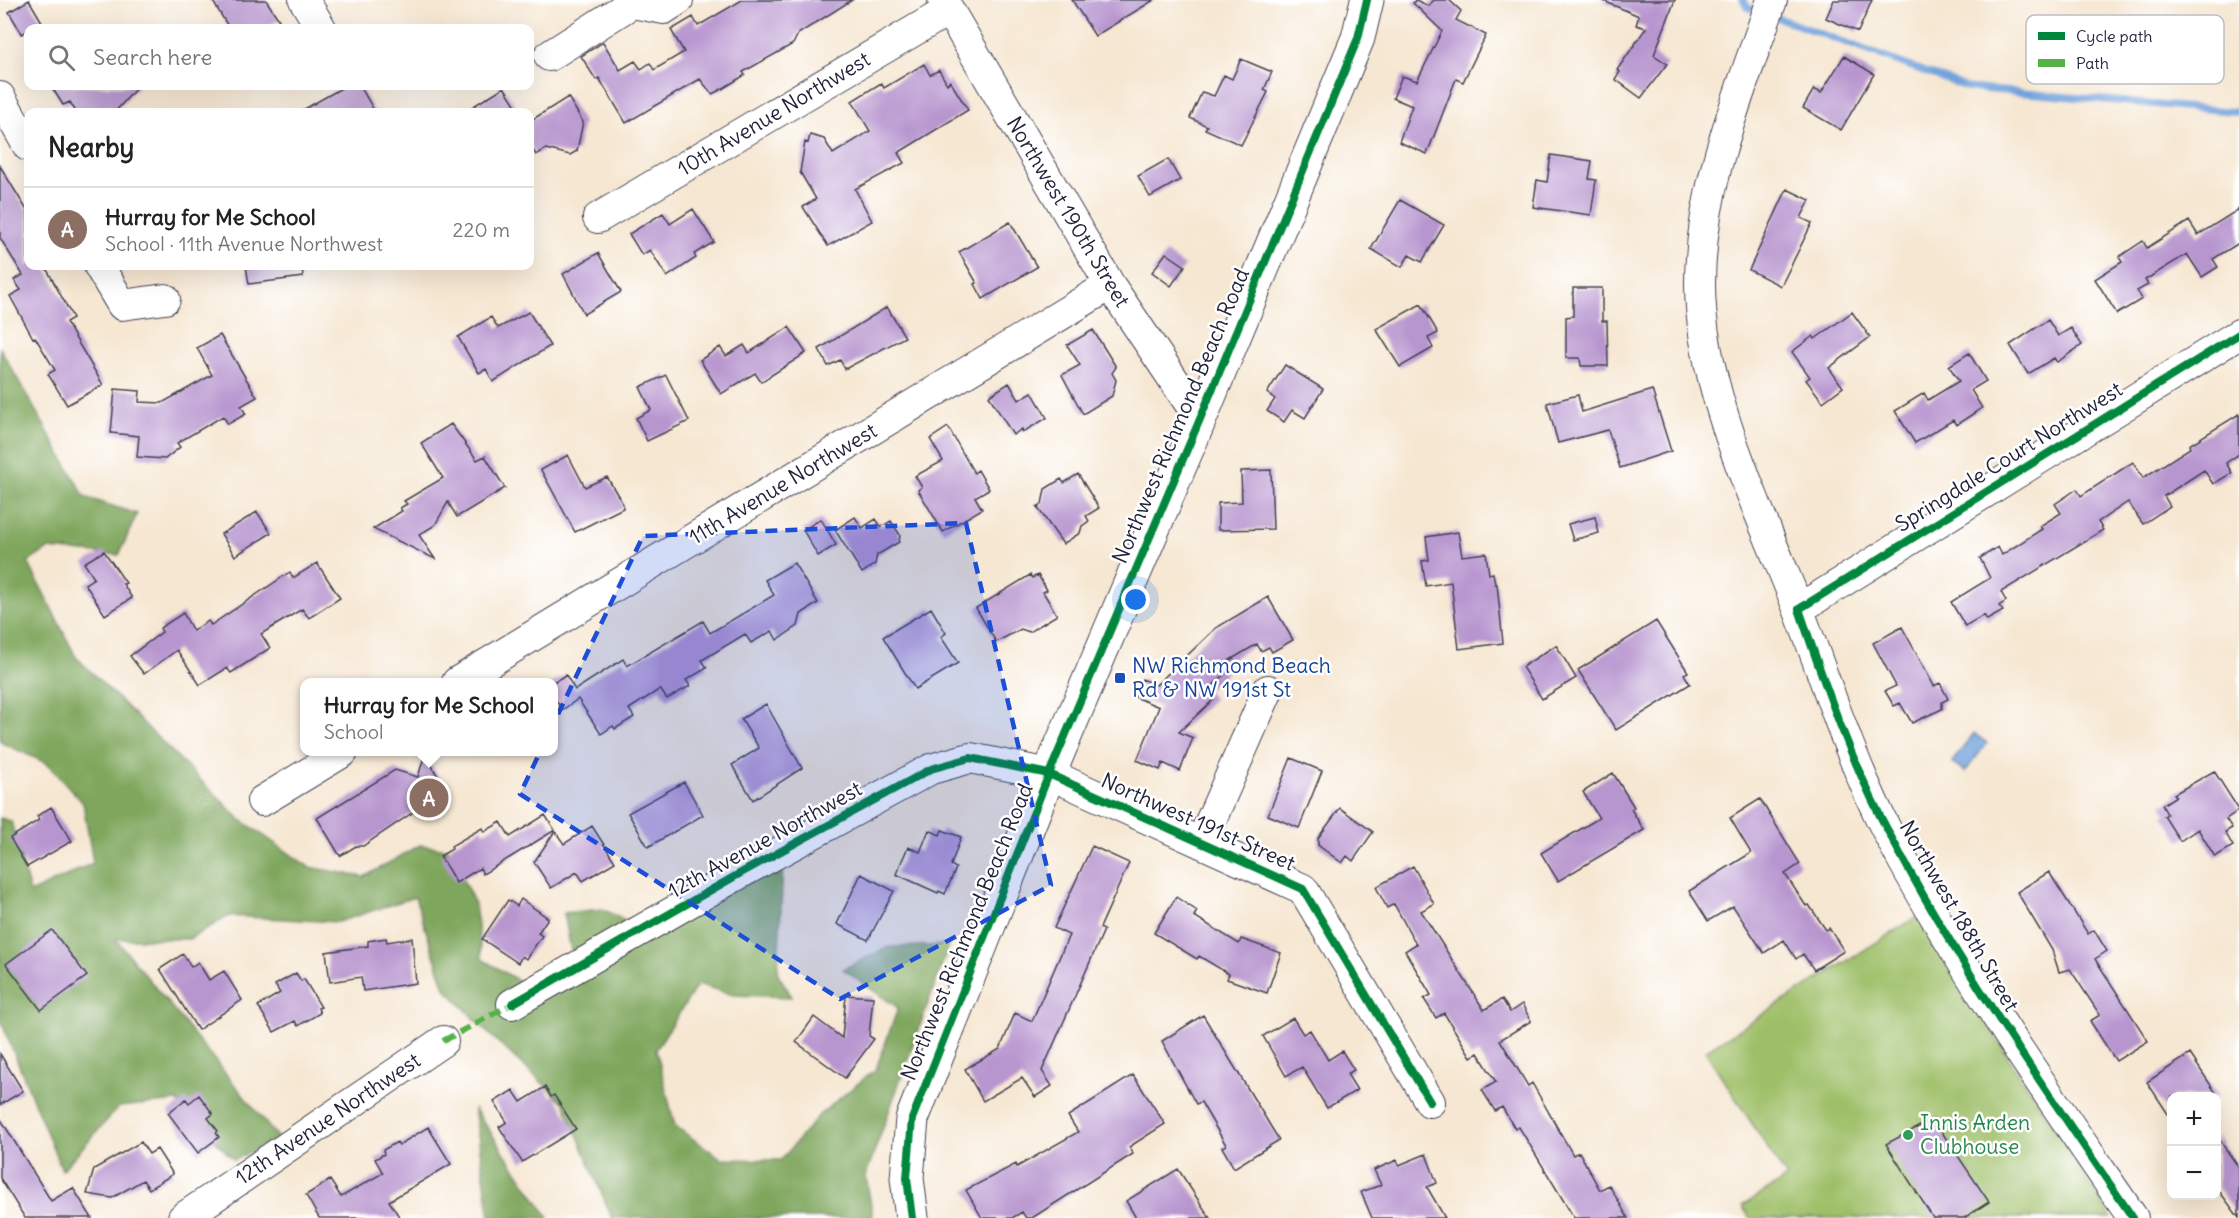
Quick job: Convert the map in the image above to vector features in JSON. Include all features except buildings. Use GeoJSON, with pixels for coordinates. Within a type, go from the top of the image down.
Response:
{"type":"FeatureCollection","features":[{"type":"Feature","properties":{"kind":"main road","name":"Northwest Richmond Beach Road"},"geometry":{"type":"LineString","coordinates":[[912,1218],[907,1178],[912,1119],[1049,774],[1200,420],[1358,38],[1368,0]]}},
{"type":"Feature","properties":{"kind":"street"},"geometry":{"type":"LineString","coordinates":[[304,0],[319,24]]}},
{"type":"Feature","properties":{"kind":"street"},"geometry":{"type":"LineString","coordinates":[[549,56],[632,3],[663,9],[678,0]]}},
{"type":"Feature","properties":{"kind":"street","name":"Northwest 188th Street"},"geometry":{"type":"LineString","coordinates":[[1772,0],[1715,166],[1703,228],[1700,286],[1707,348],[1720,398],[1745,477],[1799,609],[1835,713],[1888,832],[1998,1021],[2133,1218]]}},
{"type":"Feature","properties":{"kind":"street","name":"Northwest 190th Street"},"geometry":{"type":"LineString","coordinates":[[946,5],[1110,285],[1200,420]]}},
{"type":"Feature","properties":{"kind":"street","name":"10th Avenue Northwest"},"geometry":{"type":"LineString","coordinates":[[598,218],[946,5]]}},
{"type":"Feature","properties":{"kind":"street"},"geometry":{"type":"LineString","coordinates":[[0,97],[24,139]]}},
{"type":"Feature","properties":{"kind":"street"},"geometry":{"type":"LineString","coordinates":[[101,270],[122,305],[165,299]]}},
{"type":"Feature","properties":{"kind":"street","name":"11th Avenue Northwest"},"geometry":{"type":"LineString","coordinates":[[464,678],[1110,285]]}},
{"type":"Feature","properties":{"kind":"street","name":"Springdale Court Northwest"},"geometry":{"type":"LineString","coordinates":[[1799,609],[2239,334]]}},
{"type":"Feature","properties":{"kind":"street"},"geometry":{"type":"LineString","coordinates":[[1201,843],[1268,690]]}},
{"type":"Feature","properties":{"kind":"street"},"geometry":{"type":"LineString","coordinates":[[262,801],[336,756]]}},
{"type":"Feature","properties":{"kind":"street","name":"12th Avenue Northwest"},"geometry":{"type":"LineString","coordinates":[[512,1004],[739,873],[932,769],[970,758],[1049,774]]}},
{"type":"Feature","properties":{"kind":"street","name":"Northwest 191st Street"},"geometry":{"type":"LineString","coordinates":[[1049,774],[1303,889],[1430,1102]]}},
{"type":"Feature","properties":{"kind":"street","name":"12th Avenue Northwest"},"geometry":{"type":"LineString","coordinates":[[183,1218],[443,1041]]}},
{"type":"Feature","properties":{"kind":"highlighted area"},"geometry":{"type":"Polygon","coordinates":[[[966,523],[1051,885],[840,999],[520,794],[643,536],[966,523]]]}},
{"type":"Feature","properties":{"kind":"green space"},"geometry":{"type":"Polygon","coordinates":[[[0,348],[85,497],[137,514],[119,555],[48,549],[28,562],[76,657],[240,819],[309,867],[364,877],[420,845],[448,849],[475,904],[482,959],[548,998],[576,978],[564,913],[602,909],[652,933],[783,864],[778,974],[792,997],[733,995],[698,984],[656,1049],[675,1126],[722,1159],[781,1160],[820,1114],[876,1069],[898,1008],[843,969],[888,947],[949,945],[866,1175],[873,1218],[612,1218],[564,1103],[490,1035],[445,988],[415,897],[338,922],[229,916],[189,939],[116,939],[278,1138],[234,1160],[177,1101],[119,1107],[62,1170],[0,1019],[0,818],[11,821],[30,893],[93,863],[83,803],[48,764],[0,742],[0,348]]]}},
{"type":"Feature","properties":{"kind":"green space","name":"Innis Arden Clubhouse"},"geometry":{"type":"Polygon","coordinates":[[[1918,916],[2112,1218],[1750,1218],[1742,1206],[1787,1178],[1705,1051],[1918,916]]]}},
{"type":"Feature","properties":{"kind":"green space"},"geometry":{"type":"Polygon","coordinates":[[[474,1108],[549,1218],[490,1218],[474,1108]]]}},
{"type":"Feature","properties":{"kind":"water"},"geometry":{"type":"Polygon","coordinates":[[[1974,733],[1987,743],[1965,772],[1952,762],[1974,733]]]}},
{"type":"Feature","properties":{"kind":"waterway"},"geometry":{"type":"LineString","coordinates":[[1743,0],[1747,7],[1760,12]]}},
{"type":"Feature","properties":{"kind":"waterway"},"geometry":{"type":"LineString","coordinates":[[1773,16],[1969,88],[2239,112]]}},
{"type":"Feature","properties":{"kind":"marked path"},"geometry":{"type":"LineString","coordinates":[[443,1041],[512,1004]]}},
{"type":"Feature","properties":{"kind":"cycle path"},"geometry":{"type":"LineString","coordinates":[[912,1218],[907,1178],[912,1119],[1049,774],[1200,419],[1358,38],[1367,0]]}},
{"type":"Feature","properties":{"kind":"cycle path"},"geometry":{"type":"LineString","coordinates":[[2133,1218],[2005,1029],[1916,883],[1875,806],[1851,751],[1799,609],[2239,334]]}},
{"type":"Feature","properties":{"kind":"cycle path"},"geometry":{"type":"LineString","coordinates":[[512,1004],[739,874],[931,769],[970,758],[1049,774],[1303,889],[1430,1102]]}},
{"type":"Feature","properties":{"kind":"place","name":"NW Richmond Beach Rd & NW 191st St"},"geometry":{"type":"Point","coordinates":[1120,678]}},
{"type":"Feature","properties":{"kind":"place","name":"Hurray for Me School"},"geometry":{"type":"Point","coordinates":[429,798]}},
{"type":"Feature","properties":{"kind":"place","name":"Innis Arden Clubhouse"},"geometry":{"type":"Point","coordinates":[1908,1135]}}]}
